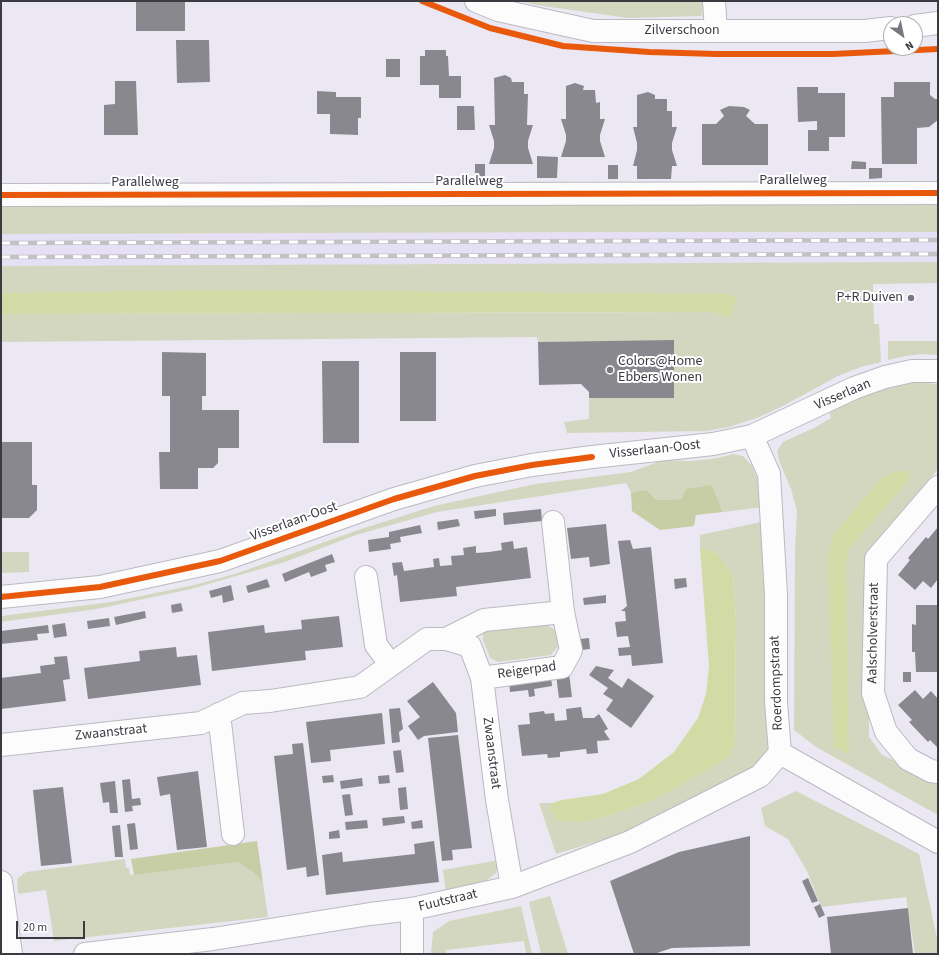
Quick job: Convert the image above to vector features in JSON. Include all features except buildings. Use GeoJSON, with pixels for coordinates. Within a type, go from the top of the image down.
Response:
{"type":"FeatureCollection","features":[{"type":"Feature","properties":{"kind":"street","name":"Zilverschoon"},"geometry":{"type":"LineString","coordinates":[[476,1],[498,10],[594,30],[864,31],[883,29]]}},
{"type":"Feature","properties":{"kind":"street"},"geometry":{"type":"LineString","coordinates":[[714,1],[716,31]]}},
{"type":"Feature","properties":{"kind":"street"},"geometry":{"type":"LineString","coordinates":[[923,25],[938,23]]}},
{"type":"Feature","properties":{"kind":"street","name":"Parallelweg"},"geometry":{"type":"LineString","coordinates":[[1,195],[938,193]]}},
{"type":"Feature","properties":{"kind":"street","name":"Visserlaan"},"geometry":{"type":"LineString","coordinates":[[752,436],[854,388],[885,377],[912,371],[938,371]]}},
{"type":"Feature","properties":{"kind":"street","name":"Visserlaan-Oost"},"geometry":{"type":"LineString","coordinates":[[1,597],[100,587],[220,561],[394,499],[475,476],[532,465],[713,444],[752,436]]}},
{"type":"Feature","properties":{"kind":"street","name":"Roerdompstraat"},"geometry":{"type":"LineString","coordinates":[[752,436],[769,474],[776,595],[776,702],[780,754]]}},
{"type":"Feature","properties":{"kind":"street","name":"Aalscholverstraat"},"geometry":{"type":"LineString","coordinates":[[938,487],[876,559],[873,693],[886,732],[908,759],[931,771],[938,772]]}},
{"type":"Feature","properties":{"kind":"street"},"geometry":{"type":"LineString","coordinates":[[553,522],[563,612]]}},
{"type":"Feature","properties":{"kind":"street"},"geometry":{"type":"LineString","coordinates":[[366,577],[376,645],[391,665]]}},
{"type":"Feature","properties":{"kind":"street","name":"Zwaanstraat"},"geometry":{"type":"LineString","coordinates":[[446,639],[484,620],[563,612]]}},
{"type":"Feature","properties":{"kind":"street","name":"Reigerpad"},"geometry":{"type":"LineString","coordinates":[[482,678],[562,667],[572,650],[563,612]]}},
{"type":"Feature","properties":{"kind":"street","name":"Zwaanstraat"},"geometry":{"type":"LineString","coordinates":[[1,745],[201,723],[243,703],[270,701],[360,687],[427,639],[446,639],[470,646],[482,678],[497,800],[512,886]]}},
{"type":"Feature","properties":{"kind":"street"},"geometry":{"type":"LineString","coordinates":[[220,714],[233,834]]}},
{"type":"Feature","properties":{"kind":"street"},"geometry":{"type":"LineString","coordinates":[[780,754],[938,842]]}},
{"type":"Feature","properties":{"kind":"street","name":"Fuutstraat"},"geometry":{"type":"LineString","coordinates":[[85,954],[214,946],[370,914],[412,909],[512,886],[630,842],[760,776],[780,754]]}},
{"type":"Feature","properties":{"kind":"street"},"geometry":{"type":"LineString","coordinates":[[1,882],[11,954]]}},
{"type":"Feature","properties":{"kind":"street"},"geometry":{"type":"LineString","coordinates":[[412,909],[412,954]]}},
{"type":"Feature","properties":{"kind":"shaded area"},"geometry":{"type":"Polygon","coordinates":[[[521,1],[703,1],[702,16],[628,18],[536,5],[521,1]]]}},
{"type":"Feature","properties":{"kind":"shaded area"},"geometry":{"type":"Polygon","coordinates":[[[938,201],[938,232],[1,234],[1,204],[938,201]]]}},
{"type":"Feature","properties":{"kind":"shaded area"},"geometry":{"type":"Polygon","coordinates":[[[938,216],[938,283],[760,284],[1,304],[1,220],[938,216]]]}},
{"type":"Feature","properties":{"kind":"shaded area"},"geometry":{"type":"Polygon","coordinates":[[[938,262],[938,283],[873,284],[874,324],[879,324],[881,362],[861,367],[838,376],[781,407],[757,418],[729,427],[707,431],[567,433],[564,422],[589,419],[589,398],[674,398],[674,341],[538,342],[537,337],[1,342],[1,314],[713,312],[728,317],[737,298],[1,296],[1,266],[938,262]]]}},
{"type":"Feature","properties":{"kind":"shaded area"},"geometry":{"type":"Polygon","coordinates":[[[228,290],[727,294],[737,298],[731,315],[728,317],[713,312],[1,314],[1,293],[228,290]]]}},
{"type":"Feature","properties":{"kind":"shaded area"},"geometry":{"type":"Polygon","coordinates":[[[888,341],[938,341],[938,355],[922,354],[888,360],[888,341]]]}},
{"type":"Feature","properties":{"kind":"shaded area"},"geometry":{"type":"Polygon","coordinates":[[[915,382],[938,384],[938,469],[868,556],[869,737],[882,755],[938,780],[938,815],[816,747],[794,730],[795,550],[797,511],[791,489],[779,461],[777,451],[783,442],[816,427],[831,418],[829,411],[874,392],[915,382]]]}},
{"type":"Feature","properties":{"kind":"shaded area"},"geometry":{"type":"Polygon","coordinates":[[[733,454],[743,456],[752,466],[762,491],[764,507],[723,512],[712,485],[683,499],[656,500],[647,490],[631,492],[626,483],[437,512],[356,535],[285,562],[191,589],[97,609],[1,622],[1,616],[111,602],[190,586],[235,574],[361,529],[434,506],[535,484],[631,472],[663,460],[692,461],[718,458],[733,454]]]}},
{"type":"Feature","properties":{"kind":"shaded area"},"geometry":{"type":"Polygon","coordinates":[[[895,471],[906,471],[910,476],[907,482],[849,549],[846,564],[849,754],[834,747],[828,557],[833,535],[881,479],[895,471]]]}},
{"type":"Feature","properties":{"kind":"shaded area"},"geometry":{"type":"Polygon","coordinates":[[[712,485],[723,512],[696,515],[694,526],[660,530],[632,511],[631,492],[647,490],[656,500],[682,499],[686,489],[712,485]]]}},
{"type":"Feature","properties":{"kind":"shaded area"},"geometry":{"type":"Polygon","coordinates":[[[765,521],[771,746],[754,766],[628,832],[556,854],[539,803],[552,803],[550,810],[581,822],[602,818],[652,801],[735,746],[736,619],[733,575],[717,553],[700,548],[700,535],[765,521]]]}},
{"type":"Feature","properties":{"kind":"shaded area"},"geometry":{"type":"Polygon","coordinates":[[[700,548],[717,553],[733,575],[736,619],[735,746],[728,758],[652,801],[602,818],[581,822],[557,820],[550,810],[552,803],[562,800],[603,794],[639,779],[674,752],[698,718],[706,694],[709,666],[700,548]]]}},
{"type":"Feature","properties":{"kind":"shaded area"},"geometry":{"type":"Polygon","coordinates":[[[1,552],[29,552],[29,572],[1,573],[1,552]]]}},
{"type":"Feature","properties":{"kind":"shaded area"},"geometry":{"type":"Polygon","coordinates":[[[544,622],[557,632],[559,645],[551,655],[498,662],[490,658],[483,640],[483,634],[487,628],[544,622]]]}},
{"type":"Feature","properties":{"kind":"shaded area"},"geometry":{"type":"Polygon","coordinates":[[[796,791],[919,854],[938,943],[938,954],[915,954],[906,897],[821,907],[807,871],[788,839],[765,826],[761,808],[796,791]]]}},
{"type":"Feature","properties":{"kind":"shaded area"},"geometry":{"type":"Polygon","coordinates":[[[257,841],[263,883],[254,873],[238,862],[134,875],[131,859],[257,841]]]}},
{"type":"Feature","properties":{"kind":"shaded area"},"geometry":{"type":"Polygon","coordinates":[[[125,859],[126,868],[129,868],[130,875],[238,862],[254,873],[263,883],[268,917],[54,941],[46,890],[18,894],[17,879],[26,872],[125,859]]]}},
{"type":"Feature","properties":{"kind":"shaded area"},"geometry":{"type":"Polygon","coordinates":[[[499,860],[496,873],[481,885],[446,893],[443,870],[499,860]]]}},
{"type":"Feature","properties":{"kind":"shaded area"},"geometry":{"type":"Polygon","coordinates":[[[550,896],[568,954],[541,954],[529,902],[550,896]]]}},
{"type":"Feature","properties":{"kind":"shaded area"},"geometry":{"type":"Polygon","coordinates":[[[521,906],[532,954],[526,954],[524,941],[446,950],[446,954],[431,954],[433,932],[449,921],[521,906]]]}},
{"type":"Feature","properties":{"kind":"railway"},"geometry":{"type":"LineString","coordinates":[[1,243],[938,240]]}},
{"type":"Feature","properties":{"kind":"railway"},"geometry":{"type":"LineString","coordinates":[[1,257],[938,254]]}},
{"type":"Feature","properties":{"kind":"cycle path"},"geometry":{"type":"LineString","coordinates":[[422,1],[490,28],[563,46],[649,52],[716,54],[833,54],[938,49]]}},
{"type":"Feature","properties":{"kind":"cycle path"},"geometry":{"type":"LineString","coordinates":[[1,195],[938,193]]}},
{"type":"Feature","properties":{"kind":"cycle path"},"geometry":{"type":"LineString","coordinates":[[1,597],[100,587],[220,561],[394,499],[475,476],[532,465],[592,457]]}},
{"type":"Feature","properties":{"kind":"place","name":"P+R Duiven"},"geometry":{"type":"Point","coordinates":[911,298]}},
{"type":"Feature","properties":{"kind":"place","name":"Colors@Home Ebbers Wonen"},"geometry":{"type":"Point","coordinates":[610,370]}}]}
